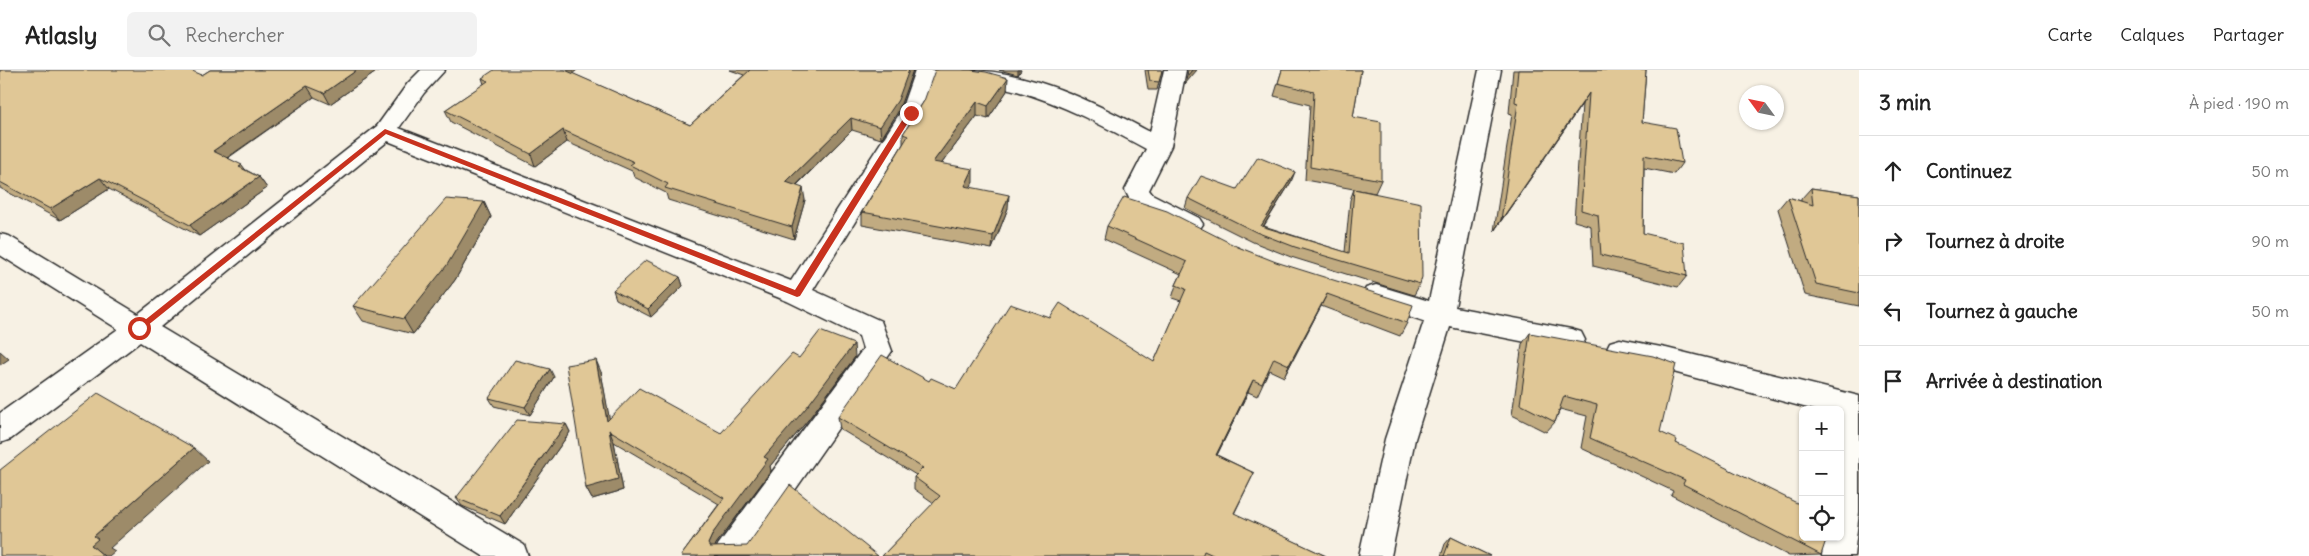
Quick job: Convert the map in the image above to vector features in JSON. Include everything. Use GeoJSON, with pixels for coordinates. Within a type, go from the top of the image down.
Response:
{"type":"FeatureCollection","features":[{"type":"Feature","properties":{"kind":"street"},"geometry":{"type":"LineString","coordinates":[[0,430],[139,328],[385,131],[416,88],[434,70]]}},
{"type":"Feature","properties":{"kind":"street"},"geometry":{"type":"LineString","coordinates":[[1175,70],[1159,146],[1137,190],[1142,200],[1208,234]]}},
{"type":"Feature","properties":{"kind":"street"},"geometry":{"type":"LineString","coordinates":[[1376,556],[1400,439],[1440,315],[1490,70]]}},
{"type":"Feature","properties":{"kind":"street"},"geometry":{"type":"LineString","coordinates":[[797,294],[938,71],[988,76],[1070,100],[1159,146]]}},
{"type":"Feature","properties":{"kind":"street"},"geometry":{"type":"LineString","coordinates":[[385,131],[797,294],[871,329],[878,351],[730,556]]}},
{"type":"Feature","properties":{"kind":"street"},"geometry":{"type":"LineString","coordinates":[[0,243],[512,556]]}},
{"type":"Feature","properties":{"kind":"street"},"geometry":{"type":"LineString","coordinates":[[1356,289],[1440,315],[1666,359],[1857,408],[1838,556]]}},
{"type":"Feature","properties":{"kind":"building"},"geometry":{"type":"Polygon","coordinates":[[[0,70],[190,70],[202,75],[210,70],[357,70],[324,93],[307,86],[213,151],[242,165],[239,167],[259,177],[190,225],[100,178],[50,209],[0,182],[0,70]]]}},
{"type":"Feature","properties":{"kind":"building"},"geometry":{"type":"Polygon","coordinates":[[[494,70],[565,70],[690,125],[750,70],[909,70],[898,100],[880,127],[851,118],[786,182],[803,188],[792,227],[665,188],[668,184],[630,165],[634,162],[563,130],[531,154],[445,110],[488,81],[482,78],[494,70]]]}},
{"type":"Feature","properties":{"kind":"building"},"geometry":{"type":"Polygon","coordinates":[[[935,70],[971,70],[1008,78],[988,106],[977,102],[933,162],[973,169],[965,186],[1009,195],[993,236],[862,212],[908,136],[903,134],[924,101],[935,70]]]}},
{"type":"Feature","properties":{"kind":"building"},"geometry":{"type":"Polygon","coordinates":[[[1148,70],[1162,70],[1159,82],[1150,81],[1148,70]]]}},
{"type":"Feature","properties":{"kind":"building"},"geometry":{"type":"Polygon","coordinates":[[[1282,70],[1361,70],[1353,117],[1381,122],[1381,180],[1310,167],[1314,92],[1278,83],[1282,70]]]}},
{"type":"Feature","properties":{"kind":"building"},"geometry":{"type":"Polygon","coordinates":[[[1518,70],[1646,70],[1642,122],[1676,128],[1682,163],[1644,155],[1643,233],[1684,243],[1687,276],[1601,255],[1598,215],[1581,210],[1589,93],[1501,220],[1518,103],[1515,102],[1518,70]]]}},
{"type":"Feature","properties":{"kind":"building"},"geometry":{"type":"Polygon","coordinates":[[[1258,157],[1295,172],[1261,226],[1349,253],[1354,189],[1421,203],[1422,277],[1420,284],[1295,247],[1256,232],[1188,198],[1201,176],[1237,189],[1258,157]]]}},
{"type":"Feature","properties":{"kind":"building"},"geometry":{"type":"Polygon","coordinates":[[[1811,188],[1859,195],[1859,293],[1816,284],[1788,197],[1813,205],[1811,188]]]}},
{"type":"Feature","properties":{"kind":"building"},"geometry":{"type":"Polygon","coordinates":[[[1124,197],[1167,211],[1238,247],[1276,262],[1413,305],[1407,323],[1327,294],[1289,365],[1274,358],[1262,384],[1253,380],[1216,455],[1254,473],[1234,513],[1326,556],[1215,556],[1204,551],[1202,556],[882,556],[940,496],[914,477],[923,468],[838,417],[882,355],[929,381],[931,378],[956,389],[1010,304],[1050,318],[1060,303],[1154,362],[1186,289],[1176,285],[1187,262],[1107,226],[1124,197]]]}},
{"type":"Feature","properties":{"kind":"building"},"geometry":{"type":"Polygon","coordinates":[[[446,199],[484,202],[447,265],[404,319],[353,306],[446,199]]]}},
{"type":"Feature","properties":{"kind":"building"},"geometry":{"type":"Polygon","coordinates":[[[646,260],[680,277],[648,309],[613,290],[646,260]]]}},
{"type":"Feature","properties":{"kind":"building"},"geometry":{"type":"Polygon","coordinates":[[[820,331],[854,344],[806,408],[764,457],[768,459],[713,533],[708,544],[710,547],[747,546],[790,485],[878,556],[681,556],[724,498],[609,430],[618,479],[586,488],[566,365],[596,360],[607,421],[639,388],[721,433],[792,354],[799,358],[820,331]]]}},
{"type":"Feature","properties":{"kind":"building"},"geometry":{"type":"Polygon","coordinates":[[[1530,333],[1653,356],[1676,364],[1660,432],[1677,440],[1676,443],[1799,504],[1799,541],[1826,541],[1821,555],[1683,484],[1685,480],[1590,438],[1597,405],[1564,396],[1555,422],[1520,404],[1530,333]]]}},
{"type":"Feature","properties":{"kind":"building"},"geometry":{"type":"Polygon","coordinates":[[[515,360],[550,369],[525,407],[489,398],[515,360]]]}},
{"type":"Feature","properties":{"kind":"building"},"geometry":{"type":"Polygon","coordinates":[[[98,393],[194,448],[94,536],[98,539],[91,545],[104,556],[0,556],[0,470],[98,393]]]}},
{"type":"Feature","properties":{"kind":"building"},"geometry":{"type":"Polygon","coordinates":[[[517,420],[566,424],[500,516],[456,498],[517,420]]]}},
{"type":"Feature","properties":{"kind":"building"},"geometry":{"type":"Polygon","coordinates":[[[1451,537],[1490,556],[1444,556],[1451,537]]]}},
{"type":"Feature","properties":{"kind":"route"},"geometry":{"type":"LineString","coordinates":[[139,328],[271,220],[385,131],[797,294],[911,113]]}}]}
